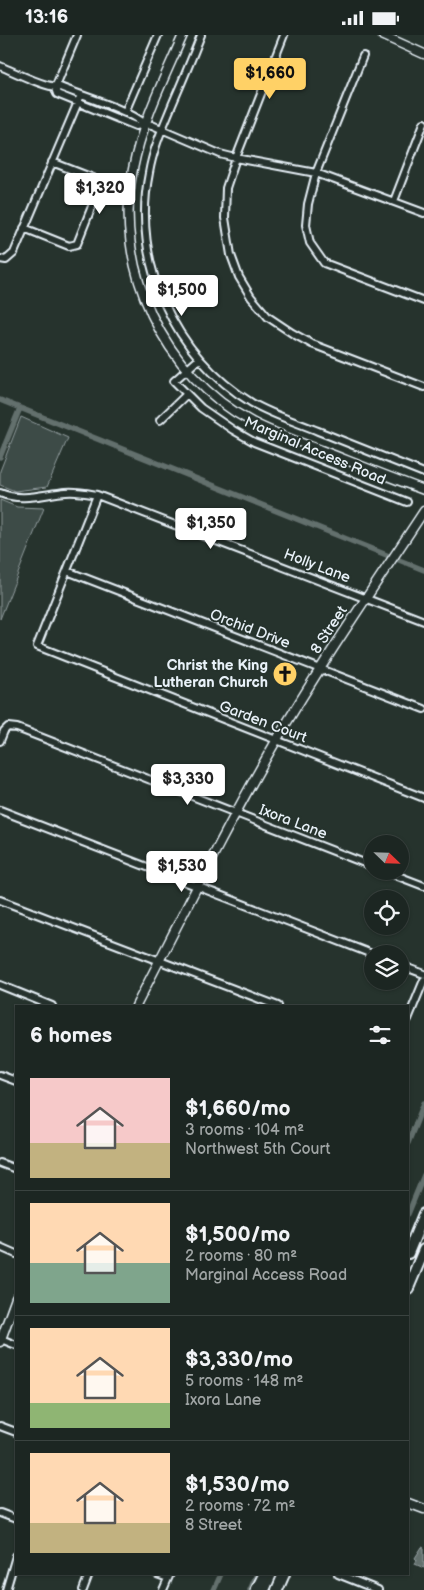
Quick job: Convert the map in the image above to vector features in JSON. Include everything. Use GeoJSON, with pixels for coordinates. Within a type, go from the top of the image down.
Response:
{"type":"FeatureCollection","features":[{"type":"Feature","properties":{"kind":"highway"},"geometry":{"type":"LineString","coordinates":[[409,1251],[424,1214]]}},
{"type":"Feature","properties":{"kind":"highway"},"geometry":{"type":"LineString","coordinates":[[409,1286],[424,1250]]}},
{"type":"Feature","properties":{"kind":"highway"},"geometry":{"type":"LineString","coordinates":[[257,1590],[264,1575]]}},
{"type":"Feature","properties":{"kind":"highway"},"geometry":{"type":"LineString","coordinates":[[264,1590],[272,1575]]}},
{"type":"Feature","properties":{"kind":"highway"},"geometry":{"type":"LineString","coordinates":[[277,1590],[284,1575]]}},
{"type":"Feature","properties":{"kind":"street"},"geometry":{"type":"LineString","coordinates":[[77,35],[55,88],[57,94],[136,126],[145,124]]}},
{"type":"Feature","properties":{"kind":"street"},"geometry":{"type":"LineString","coordinates":[[125,112],[158,35]]}},
{"type":"Feature","properties":{"kind":"street"},"geometry":{"type":"LineString","coordinates":[[183,35],[145,124],[135,158],[130,186],[128,218],[133,258],[143,297],[152,319],[166,341],[199,383],[218,400],[251,422],[424,490]]}},
{"type":"Feature","properties":{"kind":"street","name":"Marginal Access Road"},"geometry":{"type":"LineString","coordinates":[[201,35],[152,158],[145,202],[145,226],[149,257],[157,287],[166,309],[176,327],[199,359],[232,389],[265,410],[424,473]]}},
{"type":"Feature","properties":{"kind":"street"},"geometry":{"type":"LineString","coordinates":[[284,35],[226,188],[225,218],[231,255],[251,297],[268,317],[312,344],[424,387]]}},
{"type":"Feature","properties":{"kind":"street"},"geometry":{"type":"LineString","coordinates":[[382,35],[424,54]]}},
{"type":"Feature","properties":{"kind":"street"},"geometry":{"type":"LineString","coordinates":[[364,56],[316,173],[308,204],[306,225],[310,243],[324,263],[424,301]]}},
{"type":"Feature","properties":{"kind":"street"},"geometry":{"type":"LineString","coordinates":[[0,66],[55,88],[60,87],[125,112],[138,118],[145,124],[162,129],[220,154],[316,173],[424,213]]}},
{"type":"Feature","properties":{"kind":"street"},"geometry":{"type":"LineString","coordinates":[[3,259],[14,253],[81,95]]}},
{"type":"Feature","properties":{"kind":"street"},"geometry":{"type":"LineString","coordinates":[[394,201],[424,123]]}},
{"type":"Feature","properties":{"kind":"street"},"geometry":{"type":"LineString","coordinates":[[24,229],[69,246],[78,244],[98,191],[99,183],[93,178],[52,162]]}},
{"type":"Feature","properties":{"kind":"street","name":"Marginal Access Road"},"geometry":{"type":"LineString","coordinates":[[199,359],[174,381],[216,419],[254,442],[407,502]]}},
{"type":"Feature","properties":{"kind":"street"},"geometry":{"type":"LineString","coordinates":[[160,420],[187,394]]}},
{"type":"Feature","properties":{"kind":"street","name":"Holly Lane"},"geometry":{"type":"LineString","coordinates":[[0,493],[9,497],[25,498],[80,491],[97,495],[424,621]]}},
{"type":"Feature","properties":{"kind":"street"},"geometry":{"type":"LineString","coordinates":[[66,571],[97,495]]}},
{"type":"Feature","properties":{"kind":"street","name":"8 Street"},"geometry":{"type":"LineString","coordinates":[[137,1005],[236,813],[276,741],[320,669],[424,511]]}},
{"type":"Feature","properties":{"kind":"street","name":"Garden Court"},"geometry":{"type":"LineString","coordinates":[[66,571],[37,646],[424,798]]}},
{"type":"Feature","properties":{"kind":"street","name":"Orchid Drive"},"geometry":{"type":"LineString","coordinates":[[66,571],[424,709]]}},
{"type":"Feature","properties":{"kind":"street","name":"Ixora Lane"},"geometry":{"type":"LineString","coordinates":[[0,741],[8,727],[17,728],[364,863]]}},
{"type":"Feature","properties":{"kind":"street"},"geometry":{"type":"LineString","coordinates":[[0,810],[364,951]]}},
{"type":"Feature","properties":{"kind":"street"},"geometry":{"type":"LineString","coordinates":[[409,880],[424,886]]}},
{"type":"Feature","properties":{"kind":"street"},"geometry":{"type":"LineString","coordinates":[[0,899],[275,1005]]}},
{"type":"Feature","properties":{"kind":"street"},"geometry":{"type":"LineString","coordinates":[[409,968],[424,974]]}},
{"type":"Feature","properties":{"kind":"street"},"geometry":{"type":"LineString","coordinates":[[409,1016],[424,979]]}},
{"type":"Feature","properties":{"kind":"street"},"geometry":{"type":"LineString","coordinates":[[0,985],[50,1005]]}},
{"type":"Feature","properties":{"kind":"street"},"geometry":{"type":"LineString","coordinates":[[0,1075],[15,1081]]}},
{"type":"Feature","properties":{"kind":"street"},"geometry":{"type":"LineString","coordinates":[[0,1163],[15,1169]]}},
{"type":"Feature","properties":{"kind":"street"},"geometry":{"type":"LineString","coordinates":[[0,1247],[15,1253]]}},
{"type":"Feature","properties":{"kind":"street"},"geometry":{"type":"LineString","coordinates":[[15,1300],[2,1326],[0,1341],[15,1345]]}},
{"type":"Feature","properties":{"kind":"street"},"geometry":{"type":"LineString","coordinates":[[0,1426],[15,1432]]}},
{"type":"Feature","properties":{"kind":"street"},"geometry":{"type":"LineString","coordinates":[[409,1503],[424,1509]]}},
{"type":"Feature","properties":{"kind":"street"},"geometry":{"type":"LineString","coordinates":[[0,1513],[15,1519]]}},
{"type":"Feature","properties":{"kind":"street"},"geometry":{"type":"LineString","coordinates":[[6,1590],[15,1559]]}},
{"type":"Feature","properties":{"kind":"street"},"geometry":{"type":"LineString","coordinates":[[83,1590],[89,1575]]}},
{"type":"Feature","properties":{"kind":"street"},"geometry":{"type":"LineString","coordinates":[[340,1575],[378,1590]]}},
{"type":"Feature","properties":{"kind":"street"},"geometry":{"type":"LineString","coordinates":[[163,1590],[169,1576]]}},
{"type":"Feature","properties":{"kind":"shaded area"},"geometry":{"type":"Polygon","coordinates":[[[21,417],[68,438],[47,487],[15,491],[0,485],[0,471],[21,417]]]}},
{"type":"Feature","properties":{"kind":"shaded area"},"geometry":{"type":"Polygon","coordinates":[[[0,500],[17,507],[44,508],[0,619],[0,500]]]}},
{"type":"Feature","properties":{"kind":"shaded area"},"geometry":{"type":"Polygon","coordinates":[[[422,1547],[424,1548],[424,1568],[415,1564],[417,1560],[415,1558],[422,1547]]]}},
{"type":"Feature","properties":{"kind":"waterway"},"geometry":{"type":"LineString","coordinates":[[0,400],[424,570]]}},
{"type":"Feature","properties":{"kind":"waterway"},"geometry":{"type":"LineString","coordinates":[[0,457],[20,408]]}},
{"type":"Feature","properties":{"kind":"waterway"},"geometry":{"type":"LineString","coordinates":[[409,1140],[424,1103]]}},
{"type":"Feature","properties":{"kind":"waterway"},"geometry":{"type":"LineString","coordinates":[[409,1212],[424,1175]]}},
{"type":"Feature","properties":{"kind":"waterway"},"geometry":{"type":"LineString","coordinates":[[214,1590],[221,1575]]}},
{"type":"Feature","properties":{"kind":"waterway"},"geometry":{"type":"LineString","coordinates":[[250,1590],[257,1575]]}},
{"type":"Feature","properties":{"kind":"place","name":"Christ the King Lutheran Church"},"geometry":{"type":"Point","coordinates":[285,674]}}]}
